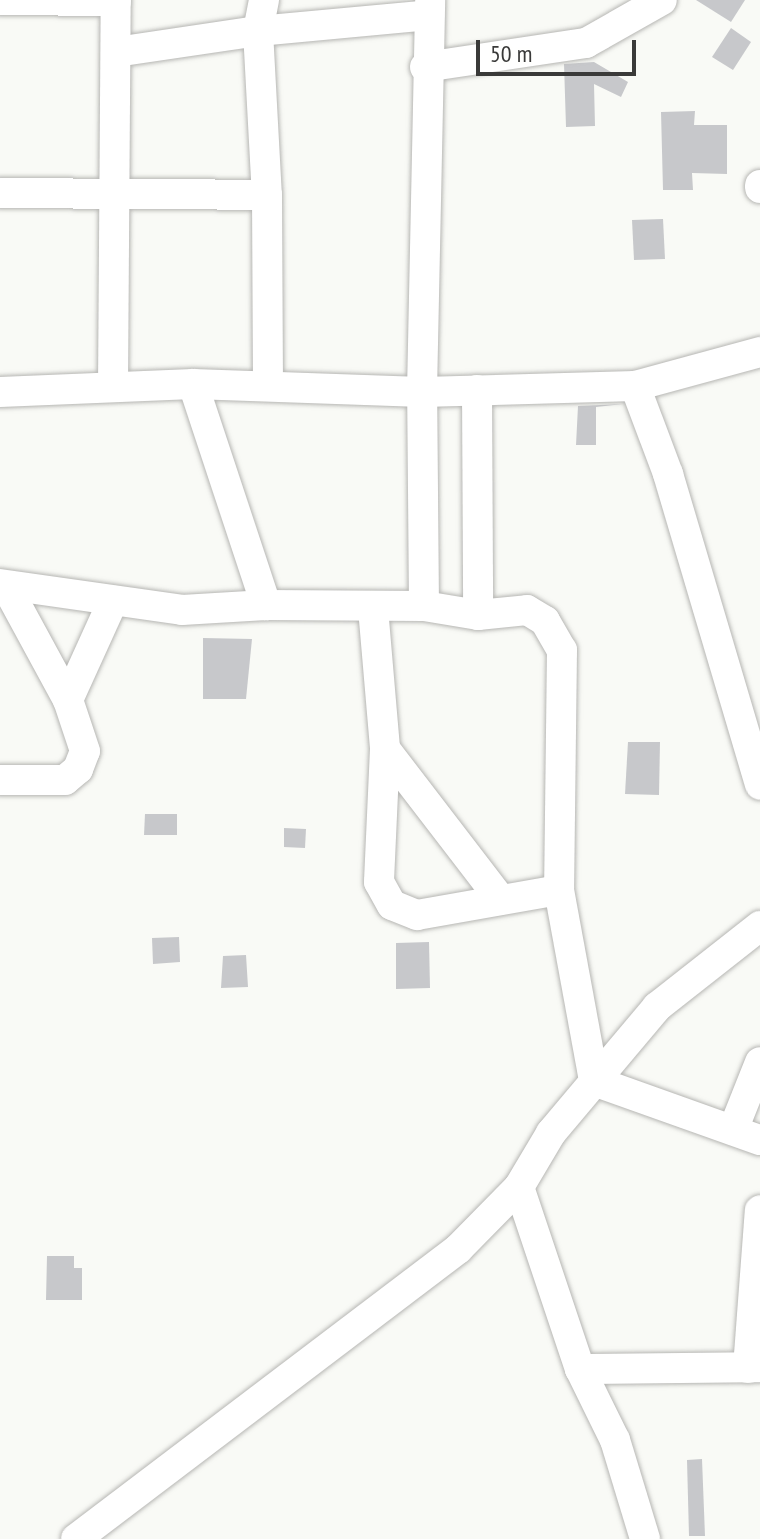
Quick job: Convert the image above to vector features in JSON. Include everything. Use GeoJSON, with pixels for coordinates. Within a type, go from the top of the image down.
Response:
{"type":"FeatureCollection","features":[{"type":"Feature","properties":{"kind":"street"},"geometry":{"type":"LineString","coordinates":[[0,0],[116,0],[113,387]]}},
{"type":"Feature","properties":{"kind":"street"},"geometry":{"type":"LineString","coordinates":[[264,0],[258,31],[267,195],[268,384]]}},
{"type":"Feature","properties":{"kind":"street"},"geometry":{"type":"LineString","coordinates":[[425,67],[586,43],[662,0]]}},
{"type":"Feature","properties":{"kind":"street"},"geometry":{"type":"LineString","coordinates":[[116,52],[430,7],[425,67],[424,606]]}},
{"type":"Feature","properties":{"kind":"street"},"geometry":{"type":"LineString","coordinates":[[0,193],[267,195]]}},
{"type":"Feature","properties":{"kind":"street"},"geometry":{"type":"LineString","coordinates":[[0,392],[193,384],[268,384],[422,392],[635,386],[760,352]]}},
{"type":"Feature","properties":{"kind":"street"},"geometry":{"type":"LineString","coordinates":[[193,384],[266,605]]}},
{"type":"Feature","properties":{"kind":"street"},"geometry":{"type":"LineString","coordinates":[[635,386],[668,474],[760,785]]}},
{"type":"Feature","properties":{"kind":"street"},"geometry":{"type":"LineString","coordinates":[[477,390],[478,615]]}},
{"type":"Feature","properties":{"kind":"street"},"geometry":{"type":"LineString","coordinates":[[3,585],[182,610],[266,605],[424,606],[478,615],[527,610],[545,621],[562,650],[559,890],[594,1081]]}},
{"type":"Feature","properties":{"kind":"street"},"geometry":{"type":"LineString","coordinates":[[0,780],[65,780],[78,769],[85,751],[68,700],[3,585]]}},
{"type":"Feature","properties":{"kind":"street"},"geometry":{"type":"LineString","coordinates":[[68,700],[113,601]]}},
{"type":"Feature","properties":{"kind":"street"},"geometry":{"type":"LineString","coordinates":[[373,608],[385,749],[379,882],[392,905],[417,915],[559,890]]}},
{"type":"Feature","properties":{"kind":"street"},"geometry":{"type":"LineString","coordinates":[[385,749],[501,900]]}},
{"type":"Feature","properties":{"kind":"street"},"geometry":{"type":"LineString","coordinates":[[76,1539],[458,1249],[519,1187],[551,1133],[657,1007],[760,926]]}},
{"type":"Feature","properties":{"kind":"street"},"geometry":{"type":"LineString","coordinates":[[594,1081],[747,1135],[760,1062]]}},
{"type":"Feature","properties":{"kind":"street"},"geometry":{"type":"LineString","coordinates":[[519,1187],[580,1369],[615,1440],[645,1539]]}},
{"type":"Feature","properties":{"kind":"street"},"geometry":{"type":"LineString","coordinates":[[580,1369],[754,1368],[760,1210]]}},
{"type":"Feature","properties":{"kind":"building"},"geometry":{"type":"Polygon","coordinates":[[[696,0],[745,0],[731,22],[696,0]]]}},
{"type":"Feature","properties":{"kind":"building"},"geometry":{"type":"Polygon","coordinates":[[[731,28],[751,42],[733,70],[712,57],[731,28]]]}},
{"type":"Feature","properties":{"kind":"building"},"geometry":{"type":"Polygon","coordinates":[[[594,62],[628,82],[621,97],[594,84],[595,126],[566,127],[564,64],[594,62]]]}},
{"type":"Feature","properties":{"kind":"building"},"geometry":{"type":"Polygon","coordinates":[[[695,111],[694,125],[727,125],[727,174],[692,173],[693,190],[663,190],[661,112],[695,111]]]}},
{"type":"Feature","properties":{"kind":"building"},"geometry":{"type":"Polygon","coordinates":[[[663,219],[665,259],[634,260],[632,220],[663,219]]]}},
{"type":"Feature","properties":{"kind":"building"},"geometry":{"type":"Polygon","coordinates":[[[623,404],[596,407],[596,445],[576,445],[578,406],[623,404]]]}},
{"type":"Feature","properties":{"kind":"building"},"geometry":{"type":"Polygon","coordinates":[[[203,638],[252,639],[246,699],[203,699],[203,638]]]}},
{"type":"Feature","properties":{"kind":"building"},"geometry":{"type":"Polygon","coordinates":[[[628,742],[660,742],[659,795],[625,794],[628,742]]]}},
{"type":"Feature","properties":{"kind":"building"},"geometry":{"type":"Polygon","coordinates":[[[145,814],[177,814],[177,835],[144,835],[145,814]]]}},
{"type":"Feature","properties":{"kind":"building"},"geometry":{"type":"Polygon","coordinates":[[[284,828],[306,829],[305,848],[284,847],[284,828]]]}},
{"type":"Feature","properties":{"kind":"building"},"geometry":{"type":"Polygon","coordinates":[[[179,937],[180,962],[153,964],[152,938],[179,937]]]}},
{"type":"Feature","properties":{"kind":"building"},"geometry":{"type":"Polygon","coordinates":[[[429,942],[430,988],[396,989],[396,943],[429,942]]]}},
{"type":"Feature","properties":{"kind":"building"},"geometry":{"type":"Polygon","coordinates":[[[246,955],[248,987],[221,988],[223,956],[246,955]]]}},
{"type":"Feature","properties":{"kind":"building"},"geometry":{"type":"Polygon","coordinates":[[[47,1256],[74,1256],[74,1268],[82,1268],[82,1300],[46,1300],[47,1256]]]}},
{"type":"Feature","properties":{"kind":"building"},"geometry":{"type":"Polygon","coordinates":[[[702,1459],[705,1536],[689,1536],[687,1460],[702,1459]]]}}]}
